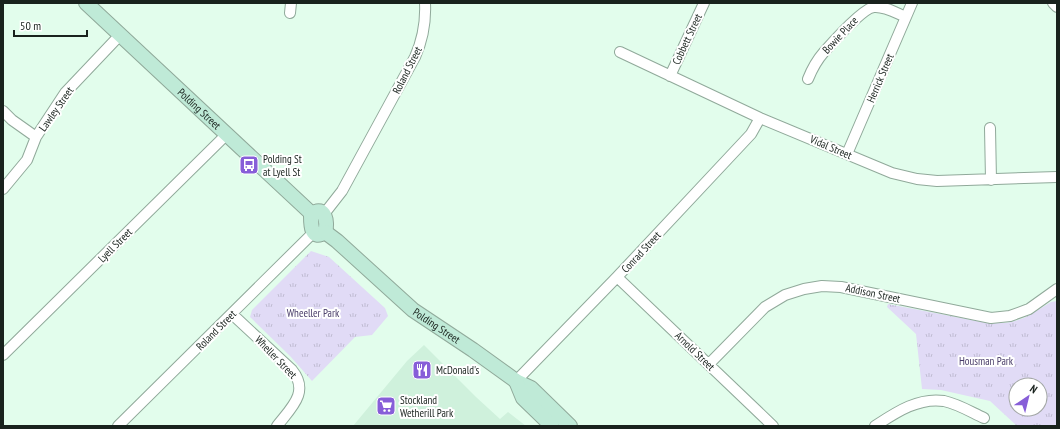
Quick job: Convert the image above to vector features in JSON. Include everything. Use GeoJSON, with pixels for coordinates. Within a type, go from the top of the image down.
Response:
{"type":"FeatureCollection","features":[{"type":"Feature","properties":{"kind":"main road","name":"Polding Street"},"geometry":{"type":"LineString","coordinates":[[86,3],[227,134],[318,214]]}},
{"type":"Feature","properties":{"kind":"main road"},"geometry":{"type":"LineString","coordinates":[[318,214],[311,216],[311,230],[319,232]]}},
{"type":"Feature","properties":{"kind":"main road","name":"Polding Street"},"geometry":{"type":"LineString","coordinates":[[319,232],[337,241],[413,310],[516,381],[531,388],[570,426]]}},
{"type":"Feature","properties":{"kind":"main road","name":"Polding Street"},"geometry":{"type":"LineString","coordinates":[[516,381],[523,398],[552,426]]}},
{"type":"Feature","properties":{"kind":"street","name":"Roland Street"},"geometry":{"type":"LineString","coordinates":[[318,214],[342,191],[415,57],[421,43],[424,29],[425,3]]}},
{"type":"Feature","properties":{"kind":"street","name":"Cobbett Street"},"geometry":{"type":"LineString","coordinates":[[670,76],[704,3]]}},
{"type":"Feature","properties":{"kind":"street","name":"Herrick Street"},"geometry":{"type":"LineString","coordinates":[[847,154],[912,3]]}},
{"type":"Feature","properties":{"kind":"street"},"geometry":{"type":"LineString","coordinates":[[1053,3],[1057,7]]}},
{"type":"Feature","properties":{"kind":"street","name":"Bowie Place"},"geometry":{"type":"LineString","coordinates":[[808,79],[813,67],[823,52],[862,13],[873,7],[886,8],[906,17]]}},
{"type":"Feature","properties":{"kind":"street","name":"Lawley Street"},"geometry":{"type":"LineString","coordinates":[[3,189],[27,160],[36,137],[65,93],[120,35]]}},
{"type":"Feature","properties":{"kind":"street","name":"Vidal Street"},"geometry":{"type":"LineString","coordinates":[[620,52],[760,118],[892,173],[917,179],[937,181],[1057,177]]}},
{"type":"Feature","properties":{"kind":"street"},"geometry":{"type":"LineString","coordinates":[[3,111],[12,120],[36,137]]}},
{"type":"Feature","properties":{"kind":"street","name":"Conrad Street"},"geometry":{"type":"LineString","coordinates":[[516,381],[617,277],[751,134],[760,118]]}},
{"type":"Feature","properties":{"kind":"street"},"geometry":{"type":"LineString","coordinates":[[990,128],[991,180]]}},
{"type":"Feature","properties":{"kind":"street","name":"Lyell Street"},"geometry":{"type":"LineString","coordinates":[[3,355],[227,134]]}},
{"type":"Feature","properties":{"kind":"street","name":"Roland Street"},"geometry":{"type":"LineString","coordinates":[[118,426],[232,314],[319,232]]}},
{"type":"Feature","properties":{"kind":"street","name":"Arnold Street"},"geometry":{"type":"LineString","coordinates":[[617,277],[772,426]]}},
{"type":"Feature","properties":{"kind":"street","name":"Addison Street"},"geometry":{"type":"LineString","coordinates":[[709,364],[765,307],[785,295],[804,289],[822,286],[841,287],[990,318],[1010,316],[1023,311],[1057,290]]}},
{"type":"Feature","properties":{"kind":"street","name":"Wheller Street"},"geometry":{"type":"LineString","coordinates":[[232,314],[292,370],[299,380],[300,387],[297,400],[277,426]]}},
{"type":"Feature","properties":{"kind":"street"},"geometry":{"type":"LineString","coordinates":[[875,426],[897,412],[921,402],[943,401],[984,418]]}},
{"type":"Feature","properties":{"kind":"shaded area"},"geometry":{"type":"Polygon","coordinates":[[[424,345],[500,419],[508,412],[526,426],[353,426],[407,361],[424,345]]]}},
{"type":"Feature","properties":{"kind":"green space","name":"Wheeller Park"},"geometry":{"type":"Polygon","coordinates":[[[311,251],[329,257],[385,308],[388,316],[372,335],[355,337],[312,381],[290,356],[250,317],[252,310],[311,251]]]}},
{"type":"Feature","properties":{"kind":"green space","name":"Housman Park"},"geometry":{"type":"Polygon","coordinates":[[[1057,301],[1057,426],[1017,426],[990,401],[941,390],[922,389],[916,334],[887,307],[888,304],[987,323],[1007,323],[1021,319],[1051,302],[1057,301]]]}},
{"type":"Feature","properties":{"kind":"place","name":"Polding St at Lyell St"},"geometry":{"type":"Point","coordinates":[249,165]}},
{"type":"Feature","properties":{"kind":"place","name":"McDonald's"},"geometry":{"type":"Point","coordinates":[422,370]}},
{"type":"Feature","properties":{"kind":"place","name":"Stockland Wetherill Park"},"geometry":{"type":"Point","coordinates":[386,406]}}]}
